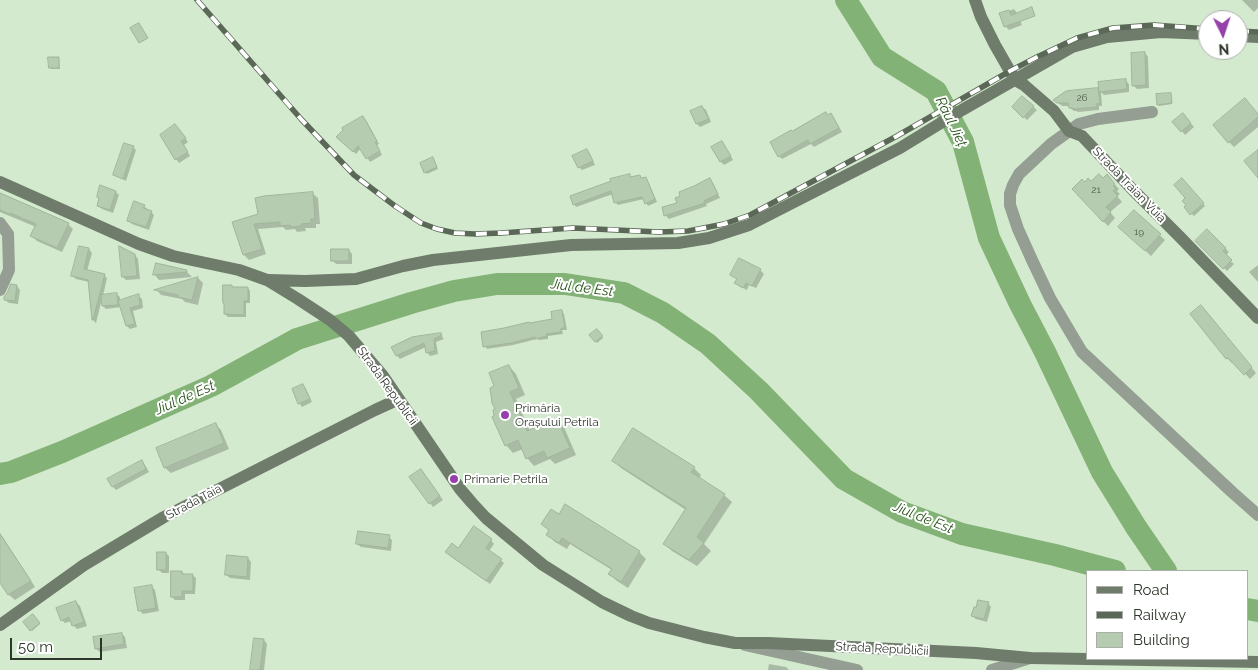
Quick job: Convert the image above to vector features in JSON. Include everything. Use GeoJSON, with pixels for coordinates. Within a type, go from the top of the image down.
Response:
{"type":"FeatureCollection","features":[{"type":"Feature","properties":{"kind":"street","name":"Strada Traian Vuia"},"geometry":{"type":"LineString","coordinates":[[974,0],[1000,55],[1015,80],[1024,85],[1054,111],[1068,131],[1082,136],[1258,318]]}},
{"type":"Feature","properties":{"kind":"street"},"geometry":{"type":"LineString","coordinates":[[267,280],[356,279],[403,266],[434,260],[571,245],[678,243],[709,238],[749,225],[900,148],[1072,47],[1107,37],[1161,32],[1198,34]]}},
{"type":"Feature","properties":{"kind":"street"},"geometry":{"type":"LineString","coordinates":[[1152,112],[1098,119],[1079,124],[1068,131],[1018,174],[1010,194],[1010,205],[1018,229],[1043,283],[1078,346],[1088,359],[1258,515]]}},
{"type":"Feature","properties":{"kind":"street","name":"Strada Republicii"},"geometry":{"type":"LineString","coordinates":[[0,182],[139,244],[173,256],[239,270],[267,280],[330,320],[349,336],[383,376],[457,484],[486,518],[544,565],[602,602],[631,616],[704,637],[857,670]]}},
{"type":"Feature","properties":{"kind":"street"},"geometry":{"type":"LineString","coordinates":[[0,223],[8,234],[9,270],[0,290]]}},
{"type":"Feature","properties":{"kind":"street","name":"Strada Taia"},"geometry":{"type":"LineString","coordinates":[[0,625],[84,565],[164,517],[366,414],[400,399]]}},
{"type":"Feature","properties":{"kind":"street","name":"Strada Republicii"},"geometry":{"type":"LineString","coordinates":[[735,643],[976,653],[1030,658],[1086,659]]}},
{"type":"Feature","properties":{"kind":"street","name":"Strada Republicii"},"geometry":{"type":"LineString","coordinates":[[992,670],[1030,658]]}},
{"type":"Feature","properties":{"kind":"street","name":"Strada Republicii"},"geometry":{"type":"LineString","coordinates":[[1132,660],[1215,665],[1258,662]]}},
{"type":"Feature","properties":{"kind":"building"},"geometry":{"type":"Polygon","coordinates":[[[1032,7],[1035,16],[1004,27],[999,13],[1009,10],[1011,15],[1032,7]]]}},
{"type":"Feature","properties":{"kind":"building"},"geometry":{"type":"Polygon","coordinates":[[[139,23],[148,38],[139,43],[130,28],[139,23]]]}},
{"type":"Feature","properties":{"kind":"building"},"geometry":{"type":"Polygon","coordinates":[[[1145,52],[1146,85],[1132,86],[1131,53],[1145,52]]]}},
{"type":"Feature","properties":{"kind":"building"},"geometry":{"type":"Polygon","coordinates":[[[48,57],[59,57],[59,68],[49,68],[48,57]]]}},
{"type":"Feature","properties":{"kind":"building"},"geometry":{"type":"Polygon","coordinates":[[[1126,79],[1127,89],[1099,92],[1098,82],[1126,79]]]}},
{"type":"Feature","properties":{"kind":"building"},"geometry":{"type":"Polygon","coordinates":[[[1098,88],[1100,103],[1096,104],[1097,107],[1073,109],[1069,108],[1068,103],[1057,103],[1053,100],[1066,91],[1098,88]]]}},
{"type":"Feature","properties":{"kind":"building"},"geometry":{"type":"Polygon","coordinates":[[[1171,93],[1172,103],[1157,105],[1156,94],[1171,93]]]}},
{"type":"Feature","properties":{"kind":"building"},"geometry":{"type":"Polygon","coordinates":[[[1022,96],[1034,106],[1023,118],[1012,107],[1022,96]]]}},
{"type":"Feature","properties":{"kind":"building"},"geometry":{"type":"Polygon","coordinates":[[[1245,98],[1258,114],[1258,117],[1228,143],[1213,125],[1245,98]]]}},
{"type":"Feature","properties":{"kind":"building"},"geometry":{"type":"Polygon","coordinates":[[[702,106],[709,119],[696,124],[690,111],[702,106]]]}},
{"type":"Feature","properties":{"kind":"building"},"geometry":{"type":"Polygon","coordinates":[[[826,112],[827,115],[831,113],[839,128],[810,144],[808,140],[778,157],[770,142],[826,112]]]}},
{"type":"Feature","properties":{"kind":"building"},"geometry":{"type":"Polygon","coordinates":[[[1183,113],[1191,123],[1181,132],[1172,122],[1183,113]]]}},
{"type":"Feature","properties":{"kind":"building"},"geometry":{"type":"Polygon","coordinates":[[[363,116],[377,141],[375,142],[380,151],[366,159],[358,146],[353,152],[336,137],[343,130],[342,128],[363,116]]]}},
{"type":"Feature","properties":{"kind":"building"},"geometry":{"type":"Polygon","coordinates":[[[175,124],[186,138],[181,141],[188,152],[175,160],[160,135],[175,124]]]}},
{"type":"Feature","properties":{"kind":"building"},"geometry":{"type":"Polygon","coordinates":[[[722,141],[731,156],[720,162],[711,147],[722,141]]]}},
{"type":"Feature","properties":{"kind":"building"},"geometry":{"type":"Polygon","coordinates":[[[124,143],[134,146],[123,179],[113,175],[124,143]]]}},
{"type":"Feature","properties":{"kind":"building"},"geometry":{"type":"Polygon","coordinates":[[[587,149],[593,161],[578,168],[572,156],[587,149]]]}},
{"type":"Feature","properties":{"kind":"building"},"geometry":{"type":"Polygon","coordinates":[[[1258,150],[1258,178],[1244,161],[1258,150]]]}},
{"type":"Feature","properties":{"kind":"building"},"geometry":{"type":"Polygon","coordinates":[[[433,157],[437,167],[424,173],[420,163],[433,157]]]}},
{"type":"Feature","properties":{"kind":"building"},"geometry":{"type":"Polygon","coordinates":[[[630,174],[630,177],[640,175],[641,178],[646,177],[655,199],[645,204],[642,197],[614,203],[611,191],[573,205],[570,196],[611,181],[610,179],[630,174]]]}},
{"type":"Feature","properties":{"kind":"building"},"geometry":{"type":"Polygon","coordinates":[[[1099,174],[1103,178],[1107,174],[1115,184],[1113,186],[1116,188],[1113,191],[1118,196],[1106,207],[1111,212],[1103,222],[1072,189],[1082,179],[1085,182],[1088,178],[1091,181],[1099,174]]]}},
{"type":"Feature","properties":{"kind":"building"},"geometry":{"type":"Polygon","coordinates":[[[710,178],[718,194],[704,201],[705,203],[664,216],[662,207],[677,203],[675,198],[680,196],[679,192],[710,178]]]}},
{"type":"Feature","properties":{"kind":"building"},"geometry":{"type":"Polygon","coordinates":[[[1182,178],[1204,203],[1190,215],[1182,201],[1185,198],[1174,185],[1182,178]]]}},
{"type":"Feature","properties":{"kind":"building"},"geometry":{"type":"Polygon","coordinates":[[[100,185],[116,191],[110,210],[97,206],[100,185]]]}},
{"type":"Feature","properties":{"kind":"building"},"geometry":{"type":"Polygon","coordinates":[[[313,192],[315,219],[311,219],[311,223],[291,227],[290,225],[280,226],[280,222],[254,224],[262,249],[243,255],[232,222],[258,214],[255,198],[313,192]]]}},
{"type":"Feature","properties":{"kind":"building"},"geometry":{"type":"Polygon","coordinates":[[[0,193],[69,223],[57,248],[30,236],[36,224],[0,210],[0,193]]]}},
{"type":"Feature","properties":{"kind":"building"},"geometry":{"type":"Polygon","coordinates":[[[134,201],[145,205],[143,208],[152,211],[146,227],[127,221],[134,201]]]}},
{"type":"Feature","properties":{"kind":"building"},"geometry":{"type":"Polygon","coordinates":[[[1134,210],[1161,234],[1145,251],[1118,227],[1134,210]]]}},
{"type":"Feature","properties":{"kind":"building"},"geometry":{"type":"Polygon","coordinates":[[[1207,229],[1226,248],[1223,251],[1232,260],[1223,269],[1195,241],[1207,229]]]}},
{"type":"Feature","properties":{"kind":"building"},"geometry":{"type":"Polygon","coordinates":[[[79,246],[89,248],[84,269],[105,274],[93,320],[88,280],[71,276],[79,246]]]}},
{"type":"Feature","properties":{"kind":"building"},"geometry":{"type":"Polygon","coordinates":[[[119,246],[135,254],[137,276],[122,277],[119,246]]]}},
{"type":"Feature","properties":{"kind":"building"},"geometry":{"type":"Polygon","coordinates":[[[331,249],[349,249],[349,261],[331,261],[331,249]]]}},
{"type":"Feature","properties":{"kind":"building"},"geometry":{"type":"Polygon","coordinates":[[[739,258],[761,269],[752,286],[746,283],[743,288],[734,283],[737,279],[730,275],[739,258]]]}},
{"type":"Feature","properties":{"kind":"building"},"geometry":{"type":"Polygon","coordinates":[[[156,263],[187,270],[187,272],[153,275],[156,263]]]}},
{"type":"Feature","properties":{"kind":"building"},"geometry":{"type":"Polygon","coordinates":[[[198,277],[192,300],[154,290],[198,277]]]}},
{"type":"Feature","properties":{"kind":"building"},"geometry":{"type":"Polygon","coordinates":[[[11,284],[17,285],[15,301],[4,300],[4,297],[11,284]]]}},
{"type":"Feature","properties":{"kind":"building"},"geometry":{"type":"Polygon","coordinates":[[[223,285],[248,287],[248,301],[244,301],[244,315],[224,314],[223,285]]]}},
{"type":"Feature","properties":{"kind":"building"},"geometry":{"type":"Polygon","coordinates":[[[117,293],[118,305],[102,306],[101,295],[117,293]]]}},
{"type":"Feature","properties":{"kind":"building"},"geometry":{"type":"Polygon","coordinates":[[[139,294],[140,305],[130,308],[135,324],[126,326],[118,301],[139,294]]]}},
{"type":"Feature","properties":{"kind":"building"},"geometry":{"type":"Polygon","coordinates":[[[1201,305],[1252,367],[1244,375],[1228,358],[1226,359],[1190,314],[1201,305]]]}},
{"type":"Feature","properties":{"kind":"building"},"geometry":{"type":"Polygon","coordinates":[[[562,310],[565,328],[561,328],[561,332],[546,334],[547,336],[535,339],[535,337],[483,347],[481,332],[552,319],[551,312],[562,310]]]}},
{"type":"Feature","properties":{"kind":"building"},"geometry":{"type":"Polygon","coordinates":[[[597,329],[603,336],[595,342],[589,335],[597,329]]]}},
{"type":"Feature","properties":{"kind":"building"},"geometry":{"type":"Polygon","coordinates":[[[441,333],[442,335],[434,339],[435,351],[426,353],[424,343],[396,356],[391,347],[412,337],[441,333]]]}},
{"type":"Feature","properties":{"kind":"building","name":"Primăria Orașului Petrila"},"geometry":{"type":"Polygon","coordinates":[[[509,365],[519,388],[510,392],[527,431],[557,418],[570,448],[547,458],[544,451],[526,459],[518,440],[505,446],[492,417],[494,416],[493,410],[495,409],[492,403],[490,388],[494,386],[489,373],[509,365]]]}},
{"type":"Feature","properties":{"kind":"building"},"geometry":{"type":"Polygon","coordinates":[[[303,384],[310,399],[298,404],[292,389],[303,384]]]}},
{"type":"Feature","properties":{"kind":"building"},"geometry":{"type":"Polygon","coordinates":[[[216,423],[224,443],[164,468],[156,448],[216,423]]]}},
{"type":"Feature","properties":{"kind":"building"},"geometry":{"type":"Polygon","coordinates":[[[633,428],[695,467],[691,472],[725,494],[697,537],[704,543],[689,560],[663,544],[686,508],[612,461],[633,428]]]}},
{"type":"Feature","properties":{"kind":"building"},"geometry":{"type":"Polygon","coordinates":[[[142,460],[146,469],[112,487],[107,479],[142,460]]]}},
{"type":"Feature","properties":{"kind":"building"},"geometry":{"type":"Polygon","coordinates":[[[421,469],[440,496],[429,504],[409,477],[421,469]]]}},
{"type":"Feature","properties":{"kind":"building"},"geometry":{"type":"Polygon","coordinates":[[[565,504],[640,551],[621,582],[608,574],[612,569],[562,538],[559,543],[546,535],[549,530],[541,524],[551,509],[559,514],[565,504]]]}},
{"type":"Feature","properties":{"kind":"building"},"geometry":{"type":"Polygon","coordinates":[[[474,526],[492,539],[486,548],[502,559],[486,581],[445,552],[452,543],[458,548],[474,526]]]}},
{"type":"Feature","properties":{"kind":"building"},"geometry":{"type":"Polygon","coordinates":[[[358,531],[390,535],[388,548],[356,544],[358,531]]]}},
{"type":"Feature","properties":{"kind":"building"},"geometry":{"type":"Polygon","coordinates":[[[0,534],[31,581],[8,595],[0,583],[0,534]]]}},
{"type":"Feature","properties":{"kind":"building"},"geometry":{"type":"Polygon","coordinates":[[[157,552],[166,552],[166,570],[157,570],[157,552]]]}},
{"type":"Feature","properties":{"kind":"building"},"geometry":{"type":"Polygon","coordinates":[[[227,555],[248,557],[247,577],[225,575],[227,555]]]}},
{"type":"Feature","properties":{"kind":"building"},"geometry":{"type":"Polygon","coordinates":[[[171,571],[193,574],[193,591],[182,591],[182,597],[171,597],[171,571]]]}},
{"type":"Feature","properties":{"kind":"building"},"geometry":{"type":"Polygon","coordinates":[[[152,585],[156,608],[138,611],[134,588],[152,585]]]}},
{"type":"Feature","properties":{"kind":"building"},"geometry":{"type":"Polygon","coordinates":[[[978,600],[989,602],[984,619],[971,616],[978,600]]]}},
{"type":"Feature","properties":{"kind":"building"},"geometry":{"type":"Polygon","coordinates":[[[76,601],[84,622],[72,626],[69,617],[61,621],[56,608],[76,601]]]}},
{"type":"Feature","properties":{"kind":"building"},"geometry":{"type":"Polygon","coordinates":[[[33,614],[40,623],[30,631],[23,622],[33,614]]]}},
{"type":"Feature","properties":{"kind":"building"},"geometry":{"type":"Polygon","coordinates":[[[122,633],[124,644],[95,649],[93,637],[122,633]]]}},
{"type":"Feature","properties":{"kind":"building"},"geometry":{"type":"Polygon","coordinates":[[[254,638],[264,639],[260,670],[250,670],[254,638]]]}},
{"type":"Feature","properties":{"kind":"waterway","name":"Râul Jieț"},"geometry":{"type":"LineString","coordinates":[[846,0],[882,57],[936,91],[963,142],[989,238],[1020,304],[1102,472],[1165,570]]}},
{"type":"Feature","properties":{"kind":"waterway","name":"Jiul de Est"},"geometry":{"type":"LineString","coordinates":[[0,474],[11,472],[62,452],[211,386],[297,339],[454,291],[497,284],[565,284],[624,293],[663,313],[708,344],[759,391],[844,479],[902,512],[962,534],[1111,570]]}},
{"type":"Feature","properties":{"kind":"waterway","name":"Jiul de Est"},"geometry":{"type":"LineString","coordinates":[[1248,609],[1258,611]]}},
{"type":"Feature","properties":{"kind":"railway"},"geometry":{"type":"LineString","coordinates":[[197,0],[301,119],[354,175],[421,223],[455,233],[475,234],[573,228],[659,232],[688,231],[724,224],[750,215],[897,136],[1010,71],[1077,38],[1113,28],[1154,25],[1198,28]]}},
{"type":"Feature","properties":{"kind":"railway"},"geometry":{"type":"LineString","coordinates":[[1248,32],[1258,32]]}},
{"type":"Feature","properties":{"kind":"place","name":"Primăria Orașului Petrila"},"geometry":{"type":"Point","coordinates":[505,415]}},
{"type":"Feature","properties":{"kind":"place","name":"Primarie Petrila"},"geometry":{"type":"Point","coordinates":[454,479]}}]}
